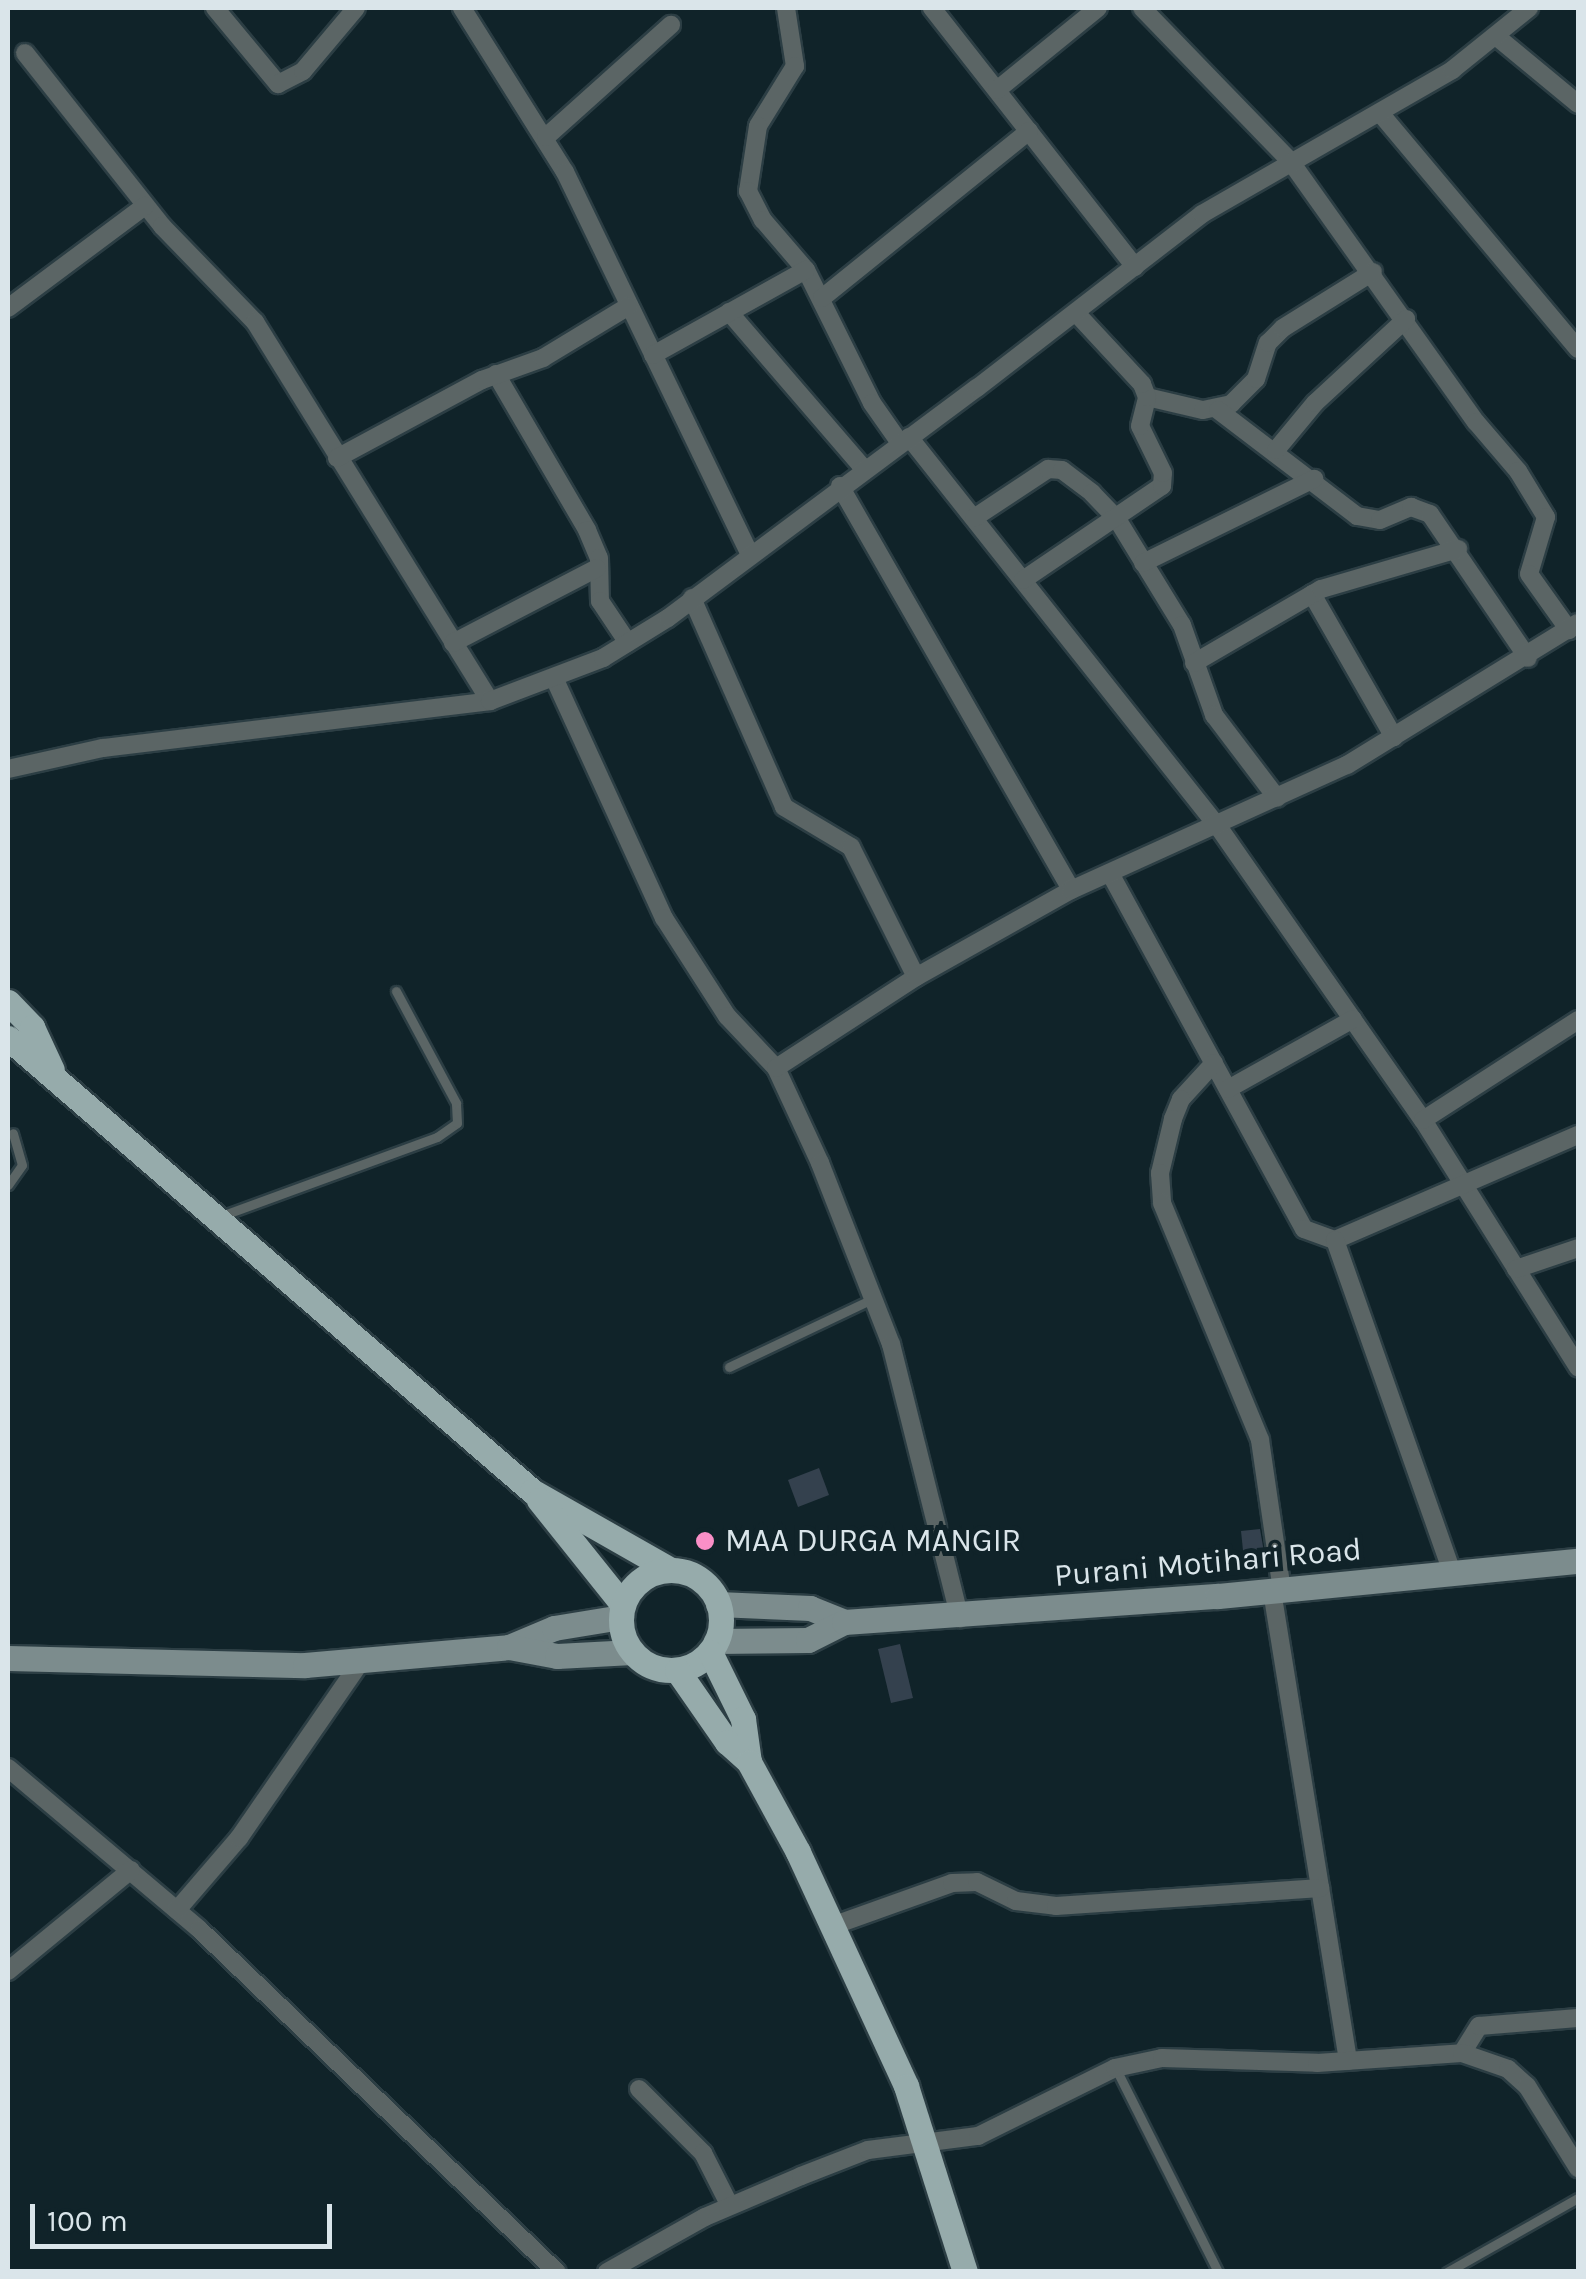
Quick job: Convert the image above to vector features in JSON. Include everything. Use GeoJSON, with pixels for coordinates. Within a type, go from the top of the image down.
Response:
{"type":"FeatureCollection","features":[{"type":"Feature","properties":{"kind":"main road"},"geometry":{"type":"LineString","coordinates":[[8,1002],[32,1027],[56,1079]]}},
{"type":"Feature","properties":{"kind":"main road"},"geometry":{"type":"LineString","coordinates":[[8,1038],[532,1491],[671,1570],[695,1576],[718,1604],[713,1647],[743,1720],[749,1762],[832,1926],[927,2140],[966,2272]]}},
{"type":"Feature","properties":{"kind":"main road"},"geometry":{"type":"LineString","coordinates":[[8,1059],[56,1079]]}},
{"type":"Feature","properties":{"kind":"main road"},"geometry":{"type":"LineString","coordinates":[[532,1491],[622,1611],[632,1652]]}},
{"type":"Feature","properties":{"kind":"main road","name":"Purani Motihari Road"},"geometry":{"type":"LineString","coordinates":[[718,1604],[810,1608],[844,1622],[960,1618],[1578,1561]]}},
{"type":"Feature","properties":{"kind":"main road"},"geometry":{"type":"LineString","coordinates":[[510,1648],[554,1628],[622,1611],[637,1584],[671,1570]]}},
{"type":"Feature","properties":{"kind":"main road","name":"Purani Motihari Road"},"geometry":{"type":"LineString","coordinates":[[713,1647],[808,1640],[844,1622]]}},
{"type":"Feature","properties":{"kind":"main road"},"geometry":{"type":"LineString","coordinates":[[8,1658],[305,1665],[510,1648],[557,1656],[632,1652],[652,1666],[677,1670],[713,1647]]}},
{"type":"Feature","properties":{"kind":"main road"},"geometry":{"type":"LineString","coordinates":[[677,1670],[727,1742],[749,1762]]}},
{"type":"Feature","properties":{"kind":"street"},"geometry":{"type":"LineString","coordinates":[[215,8],[278,84],[303,70],[356,8]]}},
{"type":"Feature","properties":{"kind":"street"},"geometry":{"type":"LineString","coordinates":[[462,8],[546,137],[750,552]]}},
{"type":"Feature","properties":{"kind":"street"},"geometry":{"type":"LineString","coordinates":[[786,8],[794,66],[758,126],[748,190],[763,220],[806,270],[862,386],[974,518],[1217,825],[1423,1120],[1578,1368]]}},
{"type":"Feature","properties":{"kind":"street"},"geometry":{"type":"LineString","coordinates":[[932,8],[1135,266]]}},
{"type":"Feature","properties":{"kind":"street"},"geometry":{"type":"LineString","coordinates":[[997,90],[1098,8]]}},
{"type":"Feature","properties":{"kind":"street"},"geometry":{"type":"LineString","coordinates":[[776,1068],[916,977],[1071,890],[1112,875],[1277,798],[1394,737],[1528,658],[1574,626],[1529,574],[1547,527],[1538,500],[1291,162],[1142,8]]}},
{"type":"Feature","properties":{"kind":"street"},"geometry":{"type":"LineString","coordinates":[[8,769],[117,746],[490,701],[555,680],[628,643],[692,598],[1076,314],[1202,214],[1380,113],[1497,37],[1529,8]]}},
{"type":"Feature","properties":{"kind":"street"},"geometry":{"type":"LineString","coordinates":[[546,137],[671,25]]}},
{"type":"Feature","properties":{"kind":"street"},"geometry":{"type":"LineString","coordinates":[[1497,37],[1578,104]]}},
{"type":"Feature","properties":{"kind":"street"},"geometry":{"type":"LineString","coordinates":[[26,53],[145,206],[254,322],[490,701]]}},
{"type":"Feature","properties":{"kind":"street"},"geometry":{"type":"LineString","coordinates":[[1380,113],[1578,349]]}},
{"type":"Feature","properties":{"kind":"street"},"geometry":{"type":"LineString","coordinates":[[822,298],[1029,130]]}},
{"type":"Feature","properties":{"kind":"street"},"geometry":{"type":"LineString","coordinates":[[8,308],[145,206]]}},
{"type":"Feature","properties":{"kind":"street"},"geometry":{"type":"LineString","coordinates":[[653,355],[806,270]]}},
{"type":"Feature","properties":{"kind":"street"},"geometry":{"type":"LineString","coordinates":[[1218,410],[1246,392],[1283,328],[1373,272]]}},
{"type":"Feature","properties":{"kind":"street"},"geometry":{"type":"LineString","coordinates":[[337,458],[496,374],[544,358],[629,306]]}},
{"type":"Feature","properties":{"kind":"street"},"geometry":{"type":"LineString","coordinates":[[730,312],[864,469]]}},
{"type":"Feature","properties":{"kind":"street"},"geometry":{"type":"LineString","coordinates":[[1076,314],[1148,397],[1218,410],[1367,521],[1420,508],[1458,549],[1528,658]]}},
{"type":"Feature","properties":{"kind":"street"},"geometry":{"type":"LineString","coordinates":[[1276,450],[1315,404],[1406,319]]}},
{"type":"Feature","properties":{"kind":"street"},"geometry":{"type":"LineString","coordinates":[[496,374],[586,530],[597,568],[600,602],[628,643]]}},
{"type":"Feature","properties":{"kind":"street"},"geometry":{"type":"LineString","coordinates":[[1023,580],[1162,486],[1163,473],[1140,426],[1148,397]]}},
{"type":"Feature","properties":{"kind":"street"},"geometry":{"type":"LineString","coordinates":[[974,518],[1048,469],[1076,480],[1117,519],[1182,625],[1214,715],[1277,798]]}},
{"type":"Feature","properties":{"kind":"street"},"geometry":{"type":"LineString","coordinates":[[1143,563],[1314,479]]}},
{"type":"Feature","properties":{"kind":"street"},"geometry":{"type":"LineString","coordinates":[[840,486],[1071,890]]}},
{"type":"Feature","properties":{"kind":"street"},"geometry":{"type":"LineString","coordinates":[[1194,663],[1312,594],[1355,574],[1458,549]]}},
{"type":"Feature","properties":{"kind":"street"},"geometry":{"type":"LineString","coordinates":[[452,643],[597,568]]}},
{"type":"Feature","properties":{"kind":"street"},"geometry":{"type":"LineString","coordinates":[[1312,594],[1394,737]]}},
{"type":"Feature","properties":{"kind":"street"},"geometry":{"type":"LineString","coordinates":[[692,598],[784,807],[852,847],[916,977]]}},
{"type":"Feature","properties":{"kind":"street"},"geometry":{"type":"LineString","coordinates":[[555,680],[670,930],[727,1016],[776,1068],[874,1298],[960,1618]]}},
{"type":"Feature","properties":{"kind":"street"},"geometry":{"type":"LineString","coordinates":[[1112,875],[1304,1229],[1335,1240],[1377,1216],[1464,1188],[1578,1135]]}},
{"type":"Feature","properties":{"kind":"street"},"geometry":{"type":"LineString","coordinates":[[1228,1089],[1353,1019]]}},
{"type":"Feature","properties":{"kind":"street"},"geometry":{"type":"LineString","coordinates":[[1423,1120],[1578,1020]]}},
{"type":"Feature","properties":{"kind":"street"},"geometry":{"type":"LineString","coordinates":[[1214,1062],[1181,1099],[1160,1173],[1162,1202],[1260,1440],[1277,1591],[1348,2062]]}},
{"type":"Feature","properties":{"kind":"street"},"geometry":{"type":"LineString","coordinates":[[1335,1240],[1452,1574]]}},
{"type":"Feature","properties":{"kind":"street"},"geometry":{"type":"LineString","coordinates":[[1516,1269],[1578,1248]]}},
{"type":"Feature","properties":{"kind":"street"},"geometry":{"type":"LineString","coordinates":[[176,1910],[240,1838],[362,1660]]}},
{"type":"Feature","properties":{"kind":"street"},"geometry":{"type":"LineString","coordinates":[[8,1768],[176,1910],[558,2272]]}},
{"type":"Feature","properties":{"kind":"street"},"geometry":{"type":"LineString","coordinates":[[8,1970],[131,1870]]}},
{"type":"Feature","properties":{"kind":"street"},"geometry":{"type":"LineString","coordinates":[[832,1926],[952,1883],[977,1882],[1016,1901],[1056,1906],[1320,1888]]}},
{"type":"Feature","properties":{"kind":"street"},"geometry":{"type":"LineString","coordinates":[[1462,2053],[1479,2026],[1578,2018]]}},
{"type":"Feature","properties":{"kind":"street"},"geometry":{"type":"LineString","coordinates":[[606,2272],[730,2206],[868,2150],[978,2136],[1115,2068],[1162,2058],[1348,2062],[1462,2053],[1508,2069],[1527,2086],[1578,2168]]}},
{"type":"Feature","properties":{"kind":"street"},"geometry":{"type":"LineString","coordinates":[[639,2089],[703,2152],[730,2206]]}},
{"type":"Feature","properties":{"kind":"lane"},"geometry":{"type":"LineString","coordinates":[[216,1218],[437,1137],[457,1123],[456,1103],[396,991]]}},
{"type":"Feature","properties":{"kind":"lane"},"geometry":{"type":"LineString","coordinates":[[8,1185],[22,1165],[13,1133]]}},
{"type":"Feature","properties":{"kind":"lane"},"geometry":{"type":"LineString","coordinates":[[729,1367],[874,1298]]}},
{"type":"Feature","properties":{"kind":"lane"},"geometry":{"type":"LineString","coordinates":[[1115,2068],[1218,2272]]}},
{"type":"Feature","properties":{"kind":"lane"},"geometry":{"type":"LineString","coordinates":[[1447,2272],[1578,2198]]}},
{"type":"Feature","properties":{"kind":"building"},"geometry":{"type":"Polygon","coordinates":[[[819,1468],[829,1495],[798,1507],[788,1480],[819,1468]]]}},
{"type":"Feature","properties":{"kind":"building"},"geometry":{"type":"Polygon","coordinates":[[[1260,1529],[1265,1558],[1244,1560],[1241,1531],[1260,1529]]]}},
{"type":"Feature","properties":{"kind":"building"},"geometry":{"type":"Polygon","coordinates":[[[900,1644],[913,1698],[891,1703],[878,1649],[900,1644]]]}},
{"type":"Feature","properties":{"kind":"place","name":"MAA DURGA MANGIR"},"geometry":{"type":"Point","coordinates":[705,1541]}}]}
